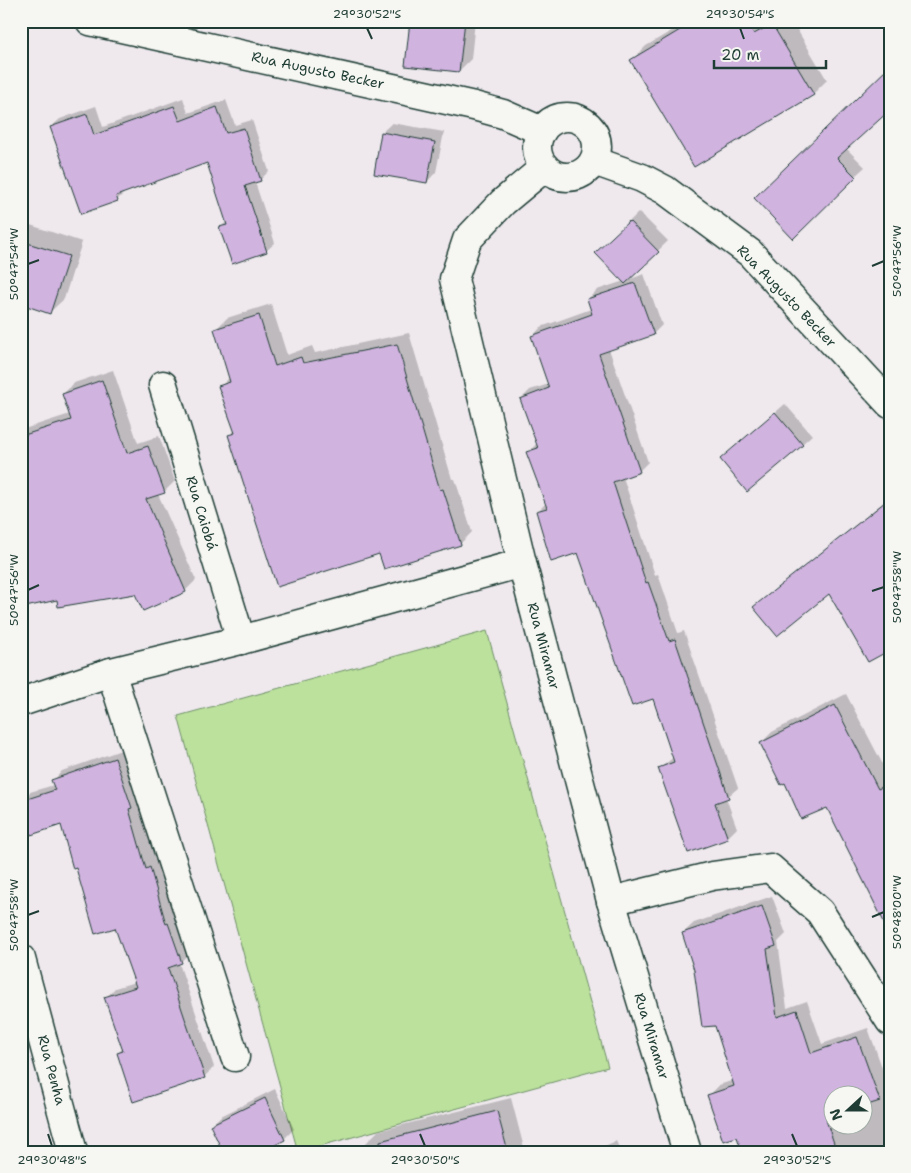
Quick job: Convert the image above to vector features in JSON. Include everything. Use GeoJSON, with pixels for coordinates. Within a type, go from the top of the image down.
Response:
{"type":"FeatureCollection","features":[{"type":"Feature","properties":{"kind":"street","name":"Rua Augusto Becker"},"geometry":{"type":"LineString","coordinates":[[90,21],[474,106],[503,114],[542,131]]}},
{"type":"Feature","properties":{"kind":"street"},"geometry":{"type":"LineString","coordinates":[[563,118],[576,119],[588,125],[595,136],[597,148],[594,161],[585,172],[571,177],[557,176],[545,167],[538,156],[538,143],[542,131],[551,122],[563,118]]}},
{"type":"Feature","properties":{"kind":"street","name":"Rua Augusto Becker"},"geometry":{"type":"LineString","coordinates":[[594,161],[642,178],[665,190],[750,253],[890,404]]}},
{"type":"Feature","properties":{"kind":"street","name":"Rua Miramar"},"geometry":{"type":"LineString","coordinates":[[545,167],[503,202],[467,240],[454,279],[522,563],[611,901],[687,1152]]}},
{"type":"Feature","properties":{"kind":"street","name":"Rua Caiobá"},"geometry":{"type":"LineString","coordinates":[[163,386],[240,640]]}},
{"type":"Feature","properties":{"kind":"street"},"geometry":{"type":"LineString","coordinates":[[21,702],[112,672],[240,640],[522,563]]}},
{"type":"Feature","properties":{"kind":"street"},"geometry":{"type":"LineString","coordinates":[[112,672],[234,1057]]}},
{"type":"Feature","properties":{"kind":"street"},"geometry":{"type":"LineString","coordinates":[[611,901],[712,876],[770,868],[820,912],[890,1020]]}},
{"type":"Feature","properties":{"kind":"street","name":"Rua Penha"},"geometry":{"type":"LineString","coordinates":[[21,959],[73,1152]]}},
{"type":"Feature","properties":{"kind":"green space"},"geometry":{"type":"Polygon","coordinates":[[[487,631],[608,1067],[298,1152],[178,716],[487,631]]]}},
{"type":"Feature","properties":{"kind":"building"},"geometry":{"type":"Polygon","coordinates":[[[410,21],[465,21],[459,72],[405,66],[410,21]]]}},
{"type":"Feature","properties":{"kind":"building"},"geometry":{"type":"Polygon","coordinates":[[[695,21],[746,21],[754,34],[772,24],[814,95],[694,167],[630,60],[695,21]]]}},
{"type":"Feature","properties":{"kind":"building"},"geometry":{"type":"Polygon","coordinates":[[[890,66],[890,110],[837,158],[856,177],[793,239],[754,198],[890,66]]]}},
{"type":"Feature","properties":{"kind":"building"},"geometry":{"type":"Polygon","coordinates":[[[174,106],[180,121],[217,107],[226,133],[244,128],[261,181],[245,186],[267,252],[232,264],[219,227],[227,225],[207,163],[116,196],[118,201],[81,214],[50,127],[87,114],[94,135],[174,106]]]}},
{"type":"Feature","properties":{"kind":"building"},"geometry":{"type":"Polygon","coordinates":[[[381,132],[435,142],[427,183],[374,174],[381,132]]]}},
{"type":"Feature","properties":{"kind":"building"},"geometry":{"type":"Polygon","coordinates":[[[629,221],[659,252],[625,284],[595,253],[629,221]]]}},
{"type":"Feature","properties":{"kind":"building"},"geometry":{"type":"Polygon","coordinates":[[[21,241],[69,256],[50,314],[21,304],[21,241]]]}},
{"type":"Feature","properties":{"kind":"building"},"geometry":{"type":"Polygon","coordinates":[[[635,283],[654,335],[599,354],[640,472],[613,482],[646,583],[648,582],[669,641],[675,639],[729,798],[715,803],[728,839],[688,853],[658,768],[674,762],[653,699],[632,706],[578,553],[551,562],[536,511],[547,508],[526,452],[538,448],[520,399],[549,388],[531,336],[592,314],[587,299],[635,283]]]}},
{"type":"Feature","properties":{"kind":"building"},"geometry":{"type":"Polygon","coordinates":[[[259,315],[275,366],[301,357],[303,363],[397,344],[440,490],[443,489],[461,545],[384,569],[379,554],[277,587],[228,435],[235,433],[218,386],[230,382],[214,329],[259,315]]]}},
{"type":"Feature","properties":{"kind":"building"},"geometry":{"type":"Polygon","coordinates":[[[102,380],[127,453],[148,446],[165,493],[146,499],[186,592],[143,611],[135,594],[58,607],[57,600],[21,608],[21,436],[71,420],[62,394],[102,380]]]}},
{"type":"Feature","properties":{"kind":"building"},"geometry":{"type":"Polygon","coordinates":[[[775,412],[803,445],[747,492],[720,459],[775,412]]]}},
{"type":"Feature","properties":{"kind":"building"},"geometry":{"type":"Polygon","coordinates":[[[890,498],[890,650],[868,662],[829,594],[777,636],[753,607],[890,498]]]}},
{"type":"Feature","properties":{"kind":"building"},"geometry":{"type":"Polygon","coordinates":[[[835,705],[878,789],[890,783],[890,934],[827,808],[801,819],[785,783],[781,785],[760,743],[835,705]]]}},
{"type":"Feature","properties":{"kind":"building"},"geometry":{"type":"Polygon","coordinates":[[[115,758],[132,808],[129,809],[146,869],[150,867],[166,924],[168,923],[182,963],[168,968],[205,1078],[133,1102],[117,1053],[123,1051],[104,997],[136,987],[115,928],[95,934],[76,868],[73,869],[61,825],[31,835],[21,807],[21,801],[55,790],[51,780],[115,758]]]}},
{"type":"Feature","properties":{"kind":"building"},"geometry":{"type":"Polygon","coordinates":[[[762,906],[776,946],[767,949],[777,1017],[797,1010],[811,1053],[857,1037],[880,1101],[874,1103],[874,1086],[824,1086],[824,1136],[832,1136],[837,1152],[742,1152],[737,1137],[723,1141],[707,1095],[734,1086],[715,1026],[702,1027],[694,970],[682,933],[762,906]]]}},
{"type":"Feature","properties":{"kind":"building"},"geometry":{"type":"Polygon","coordinates":[[[265,1098],[285,1140],[261,1152],[223,1152],[210,1125],[265,1098]]]}},
{"type":"Feature","properties":{"kind":"building"},"geometry":{"type":"Polygon","coordinates":[[[497,1111],[508,1152],[381,1152],[380,1141],[497,1111]]]}}]}
